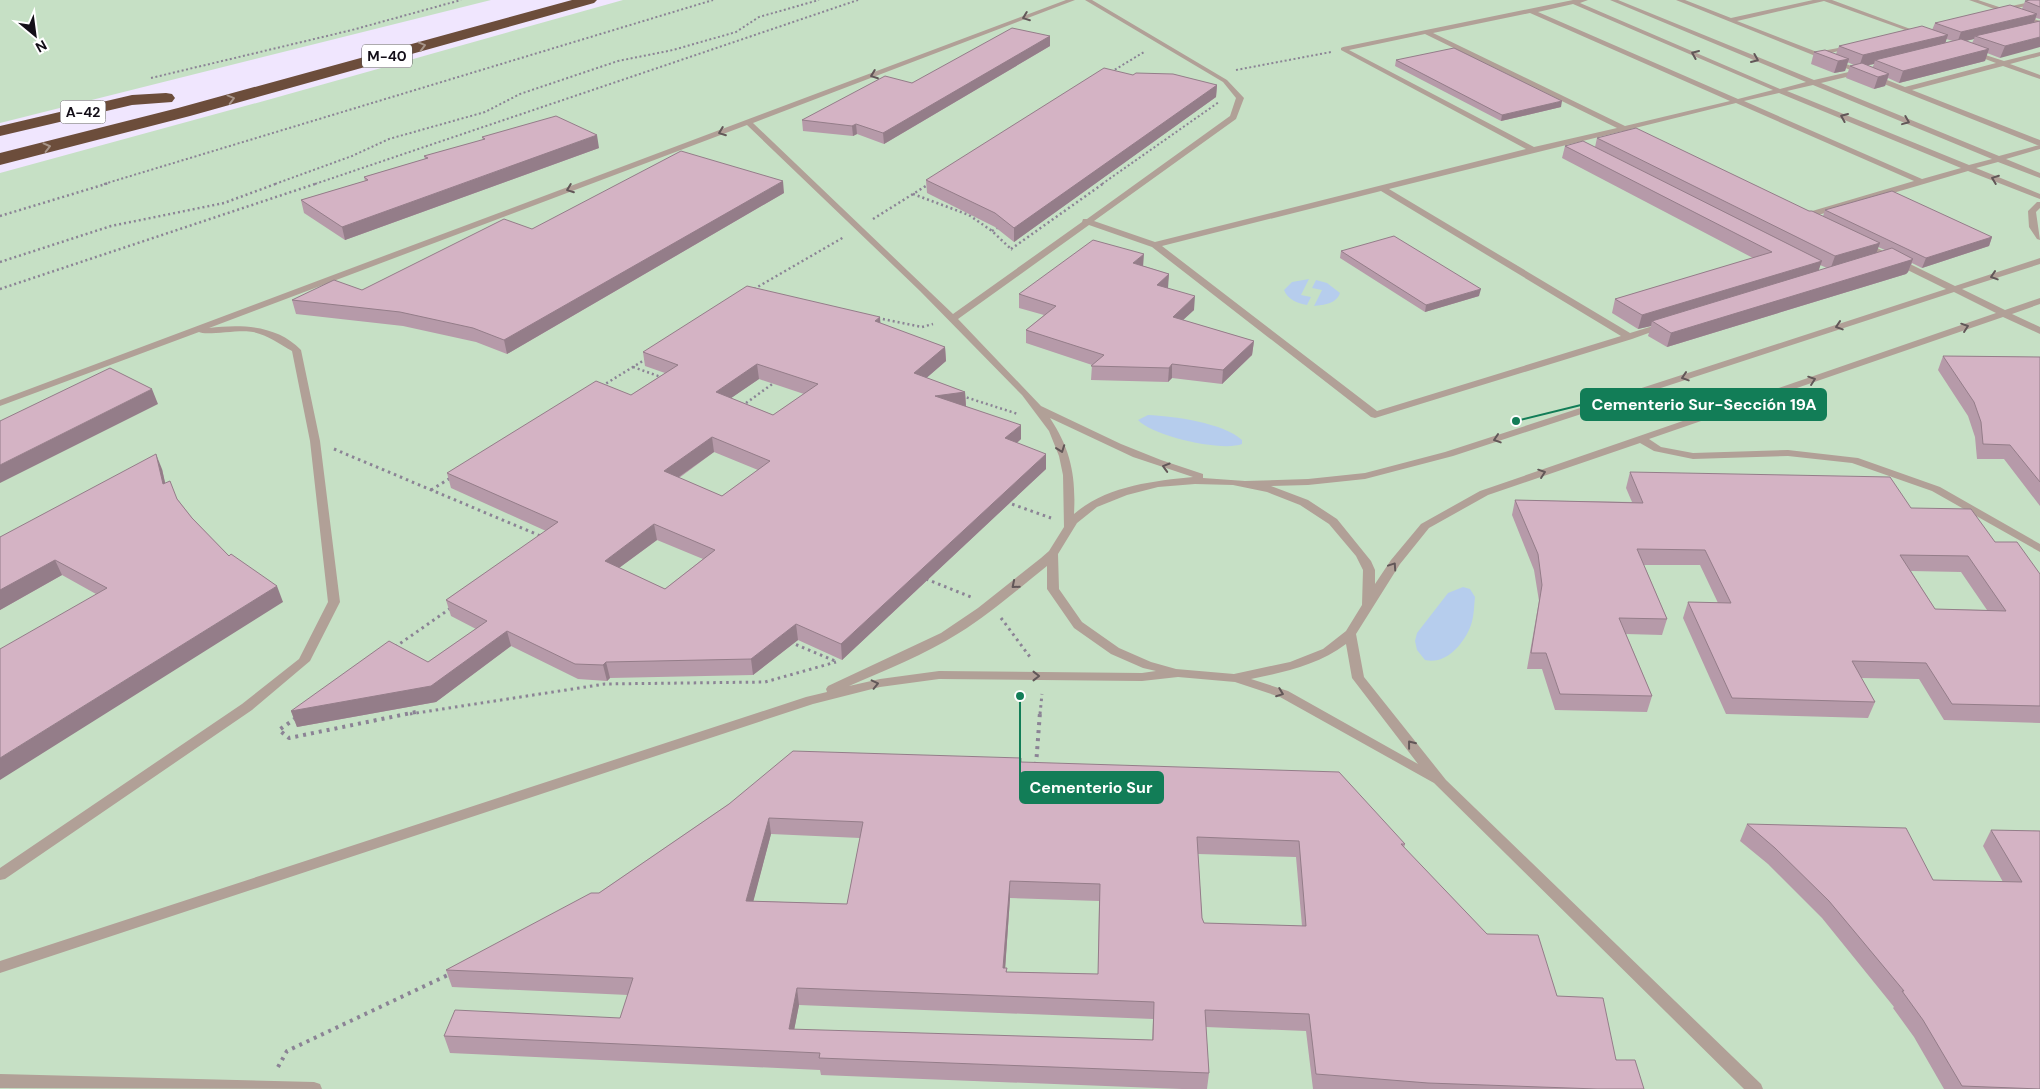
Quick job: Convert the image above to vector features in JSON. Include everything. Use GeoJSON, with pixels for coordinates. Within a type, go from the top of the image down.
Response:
{"type":"FeatureCollection","features":[{"type":"Feature","properties":{"kind":"highway","name":"M-40"},"geometry":{"type":"LineString","coordinates":[[420,30],[530,0]]}},
{"type":"Feature","properties":{"kind":"highway","name":"M-40"},"geometry":{"type":"LineString","coordinates":[[0,159],[184,112],[589,0]]}},
{"type":"Feature","properties":{"kind":"highway"},"geometry":{"type":"LineString","coordinates":[[0,140],[185,93]]}},
{"type":"Feature","properties":{"kind":"highway","name":"A-42"},"geometry":{"type":"LineString","coordinates":[[0,131],[132,100],[166,98]]}},
{"type":"Feature","properties":{"kind":"lane"},"geometry":{"type":"LineString","coordinates":[[0,403],[1072,0]]}},
{"type":"Feature","properties":{"kind":"lane"},"geometry":{"type":"LineString","coordinates":[[953,319],[1086,221],[1233,117],[1240,98],[1226,81],[1088,0]]}},
{"type":"Feature","properties":{"kind":"lane"},"geometry":{"type":"LineString","coordinates":[[1344,49],[1531,11],[1570,1],[1585,0]]}},
{"type":"Feature","properties":{"kind":"lane"},"geometry":{"type":"LineString","coordinates":[[1613,0],[2040,176]]}},
{"type":"Feature","properties":{"kind":"lane"},"geometry":{"type":"LineString","coordinates":[[1679,0],[2040,143]]}},
{"type":"Feature","properties":{"kind":"lane"},"geometry":{"type":"LineString","coordinates":[[1731,20],[1821,0]]}},
{"type":"Feature","properties":{"kind":"lane"},"geometry":{"type":"LineString","coordinates":[[1826,0],[1931,38]]}},
{"type":"Feature","properties":{"kind":"lane"},"geometry":{"type":"LineString","coordinates":[[1972,0],[2040,23]]}},
{"type":"Feature","properties":{"kind":"lane"},"geometry":{"type":"LineString","coordinates":[[1984,14],[2040,0]]}},
{"type":"Feature","properties":{"kind":"lane"},"geometry":{"type":"LineString","coordinates":[[1570,1],[1967,169],[2040,197]]}},
{"type":"Feature","properties":{"kind":"lane"},"geometry":{"type":"LineString","coordinates":[[1531,11],[1922,182]]}},
{"type":"Feature","properties":{"kind":"lane"},"geometry":{"type":"LineString","coordinates":[[1903,34],[1931,27]]}},
{"type":"Feature","properties":{"kind":"lane"},"geometry":{"type":"LineString","coordinates":[[2031,29],[2040,27]]}},
{"type":"Feature","properties":{"kind":"lane"},"geometry":{"type":"LineString","coordinates":[[1426,32],[1650,141]]}},
{"type":"Feature","properties":{"kind":"lane"},"geometry":{"type":"LineString","coordinates":[[1976,43],[1966,48],[2040,77]]}},
{"type":"Feature","properties":{"kind":"lane"},"geometry":{"type":"LineString","coordinates":[[1817,54],[1856,45]]}},
{"type":"Feature","properties":{"kind":"lane"},"geometry":{"type":"LineString","coordinates":[[1344,49],[1533,150]]}},
{"type":"Feature","properties":{"kind":"lane"},"geometry":{"type":"LineString","coordinates":[[1906,90],[2040,54]]}},
{"type":"Feature","properties":{"kind":"lane"},"geometry":{"type":"LineString","coordinates":[[1155,246],[1533,150],[1877,67]]}},
{"type":"Feature","properties":{"kind":"lane"},"geometry":{"type":"LineString","coordinates":[[748,122],[953,319],[1038,407],[1061,447],[1069,474],[1068,525]]}},
{"type":"Feature","properties":{"kind":"lane"},"geometry":{"type":"LineString","coordinates":[[1568,142],[1577,146]]}},
{"type":"Feature","properties":{"kind":"lane"},"geometry":{"type":"LineString","coordinates":[[1805,216],[2040,147]]}},
{"type":"Feature","properties":{"kind":"lane"},"geometry":{"type":"LineString","coordinates":[[1382,188],[1629,337]]}},
{"type":"Feature","properties":{"kind":"lane"},"geometry":{"type":"LineString","coordinates":[[2040,204],[2032,211],[2033,227],[2040,237]]}},
{"type":"Feature","properties":{"kind":"lane"},"geometry":{"type":"LineString","coordinates":[[1796,212],[1813,220]]}},
{"type":"Feature","properties":{"kind":"lane"},"geometry":{"type":"LineString","coordinates":[[1086,221],[1155,246],[1375,414],[1677,322]]}},
{"type":"Feature","properties":{"kind":"lane"},"geometry":{"type":"LineString","coordinates":[[1855,241],[2040,330]]}},
{"type":"Feature","properties":{"kind":"lane"},"geometry":{"type":"LineString","coordinates":[[1871,262],[1888,257]]}},
{"type":"Feature","properties":{"kind":"lane"},"geometry":{"type":"LineString","coordinates":[[1247,484],[1308,482],[1365,476],[1449,454],[2040,261]]}},
{"type":"Feature","properties":{"kind":"lane"},"geometry":{"type":"LineString","coordinates":[[1234,678],[1293,666],[1327,652],[1350,634],[1395,562],[1426,526],[1484,492],[2040,302]]}},
{"type":"Feature","properties":{"kind":"lane"},"geometry":{"type":"LineString","coordinates":[[0,875],[247,707],[304,661],[334,602],[315,441],[296,350],[272,334],[242,327],[184,334]]}},
{"type":"Feature","properties":{"kind":"lane"},"geometry":{"type":"LineString","coordinates":[[1038,407],[1088,435],[1130,454],[1159,465],[1213,480]]}},
{"type":"Feature","properties":{"kind":"lane"},"geometry":{"type":"LineString","coordinates":[[1641,439],[1658,449],[1692,456],[1788,453],[1854,460],[1936,488],[2040,549]]}},
{"type":"Feature","properties":{"kind":"lane"},"geometry":{"type":"LineString","coordinates":[[810,700],[945,635],[991,605],[1052,554],[1068,525],[1092,506],[1131,488],[1184,480],[1213,480],[1247,484],[1280,493],[1318,510],[1346,532],[1368,566],[1368,607]]}},
{"type":"Feature","properties":{"kind":"lane"},"geometry":{"type":"LineString","coordinates":[[1052,554],[1054,589],[1078,625],[1115,651],[1147,664],[1178,673]]}},
{"type":"Feature","properties":{"kind":"lane"},"geometry":{"type":"LineString","coordinates":[[1350,634],[1358,678],[1441,783],[1755,1089]]}},
{"type":"Feature","properties":{"kind":"lane"},"geometry":{"type":"LineString","coordinates":[[0,968],[810,700],[880,683],[939,675],[1142,676],[1178,673],[1234,678],[1284,694],[1441,783]]}},
{"type":"Feature","properties":{"kind":"lane"},"geometry":{"type":"LineString","coordinates":[[0,1081],[314,1089]]}},
{"type":"Feature","properties":{"kind":"path"},"geometry":{"type":"LineString","coordinates":[[147,80],[352,30],[461,0]]}},
{"type":"Feature","properties":{"kind":"path"},"geometry":{"type":"LineString","coordinates":[[0,216],[713,0]]}},
{"type":"Feature","properties":{"kind":"path"},"geometry":{"type":"LineString","coordinates":[[0,262],[111,226],[224,203],[352,156],[389,139],[485,112],[520,94],[618,60],[673,50],[736,32],[759,17],[819,0]]}},
{"type":"Feature","properties":{"kind":"path"},"geometry":{"type":"LineString","coordinates":[[0,289],[502,122],[858,0]]}},
{"type":"Feature","properties":{"kind":"path"},"geometry":{"type":"LineString","coordinates":[[1111,72],[1160,42]]}},
{"type":"Feature","properties":{"kind":"path"},"geometry":{"type":"LineString","coordinates":[[1212,72],[1255,68],[1344,49]]}},
{"type":"Feature","properties":{"kind":"path"},"geometry":{"type":"LineString","coordinates":[[1011,249],[1234,91]]}},
{"type":"Feature","properties":{"kind":"path"},"geometry":{"type":"LineString","coordinates":[[1176,124],[1211,132]]}},
{"type":"Feature","properties":{"kind":"path"},"geometry":{"type":"LineString","coordinates":[[1130,158],[1137,160]]}},
{"type":"Feature","properties":{"kind":"path"},"geometry":{"type":"LineString","coordinates":[[758,294],[749,293],[929,184]]}},
{"type":"Feature","properties":{"kind":"path"},"geometry":{"type":"LineString","coordinates":[[913,194],[969,215],[992,231],[1011,249],[1034,259]]}},
{"type":"Feature","properties":{"kind":"path"},"geometry":{"type":"LineString","coordinates":[[1077,195],[1085,197]]}},
{"type":"Feature","properties":{"kind":"path"},"geometry":{"type":"LineString","coordinates":[[969,215],[976,210]]}},
{"type":"Feature","properties":{"kind":"path"},"geometry":{"type":"LineString","coordinates":[[992,231],[1000,226]]}},
{"type":"Feature","properties":{"kind":"path"},"geometry":{"type":"LineString","coordinates":[[870,316],[922,326],[953,319]]}},
{"type":"Feature","properties":{"kind":"path"},"geometry":{"type":"LineString","coordinates":[[601,387],[649,357]]}},
{"type":"Feature","properties":{"kind":"path"},"geometry":{"type":"LineString","coordinates":[[633,367],[669,380]]}},
{"type":"Feature","properties":{"kind":"path"},"geometry":{"type":"LineString","coordinates":[[750,410],[741,406],[781,378]]}},
{"type":"Feature","properties":{"kind":"path"},"geometry":{"type":"LineString","coordinates":[[958,394],[1049,424]]}},
{"type":"Feature","properties":{"kind":"path"},"geometry":{"type":"LineString","coordinates":[[315,441],[548,539],[539,545]]}},
{"type":"Feature","properties":{"kind":"path"},"geometry":{"type":"LineString","coordinates":[[431,490],[455,475]]}},
{"type":"Feature","properties":{"kind":"path"},"geometry":{"type":"LineString","coordinates":[[1003,501],[1068,525]]}},
{"type":"Feature","properties":{"kind":"path"},"geometry":{"type":"LineString","coordinates":[[917,575],[991,605],[1044,676],[1036,768],[1026,768]]}},
{"type":"Feature","properties":{"kind":"path"},"geometry":{"type":"LineString","coordinates":[[393,649],[458,603]]}},
{"type":"Feature","properties":{"kind":"path"},"geometry":{"type":"LineString","coordinates":[[782,639],[864,674]]}},
{"type":"Feature","properties":{"kind":"path"},"geometry":{"type":"LineString","coordinates":[[303,713],[279,730],[289,738],[442,707],[605,684],[765,682],[836,662]]}},
{"type":"Feature","properties":{"kind":"path"},"geometry":{"type":"LineString","coordinates":[[267,1088],[287,1051],[453,972]]}},
{"type":"Feature","properties":{"kind":"green space"},"geometry":{"type":"Polygon","coordinates":[[[0,0],[491,0],[0,123],[0,0]]]}},
{"type":"Feature","properties":{"kind":"green space"},"geometry":{"type":"Polygon","coordinates":[[[623,0],[2040,0],[2040,1089],[0,1089],[0,173],[623,0]]]}},
{"type":"Feature","properties":{"kind":"water"},"geometry":{"type":"Polygon","coordinates":[[[1309,279],[1301,295],[1311,297],[1307,305],[1293,300],[1284,290],[1292,282],[1309,279]]]}},
{"type":"Feature","properties":{"kind":"water"},"geometry":{"type":"Polygon","coordinates":[[[1316,280],[1327,283],[1340,293],[1336,300],[1314,306],[1322,290],[1312,288],[1316,280]]]}},
{"type":"Feature","properties":{"kind":"water"},"geometry":{"type":"Polygon","coordinates":[[[1148,415],[1184,419],[1211,425],[1234,434],[1242,440],[1242,444],[1219,446],[1172,437],[1157,432],[1138,420],[1148,415]]]}},
{"type":"Feature","properties":{"kind":"water"},"geometry":{"type":"Polygon","coordinates":[[[1463,587],[1470,589],[1475,597],[1473,619],[1468,632],[1459,646],[1447,656],[1433,661],[1425,660],[1417,650],[1415,641],[1417,633],[1448,593],[1463,587]]]}},
{"type":"Feature","properties":{"kind":"building"},"geometry":{"type":"Polygon","coordinates":[[[2040,0],[2040,7],[2025,1],[2040,0]]]}},
{"type":"Feature","properties":{"kind":"building"},"geometry":{"type":"Polygon","coordinates":[[[2010,5],[2037,14],[1961,32],[1935,23],[2010,5]]]}},
{"type":"Feature","properties":{"kind":"building"},"geometry":{"type":"Polygon","coordinates":[[[2040,21],[2040,37],[2005,46],[1975,36],[2040,21]]]}},
{"type":"Feature","properties":{"kind":"building"},"geometry":{"type":"Polygon","coordinates":[[[1922,26],[1948,35],[1863,55],[1839,46],[1922,26]]]}},
{"type":"Feature","properties":{"kind":"building"},"geometry":{"type":"Polygon","coordinates":[[[1012,28],[1050,36],[883,133],[856,124],[852,126],[802,120],[885,76],[912,83],[1012,28]]]}},
{"type":"Feature","properties":{"kind":"building"},"geometry":{"type":"Polygon","coordinates":[[[1961,39],[1989,49],[1903,71],[1875,60],[1961,39]]]}},
{"type":"Feature","properties":{"kind":"building"},"geometry":{"type":"Polygon","coordinates":[[[1454,48],[1562,101],[1502,115],[1396,60],[1454,48]]]}},
{"type":"Feature","properties":{"kind":"building"},"geometry":{"type":"Polygon","coordinates":[[[1825,50],[1849,59],[1838,61],[1814,52],[1825,50]]]}},
{"type":"Feature","properties":{"kind":"building"},"geometry":{"type":"Polygon","coordinates":[[[1862,63],[1889,74],[1878,77],[1850,66],[1862,63]]]}},
{"type":"Feature","properties":{"kind":"building"},"geometry":{"type":"Polygon","coordinates":[[[1104,68],[1133,75],[1136,73],[1173,74],[1217,85],[1014,228],[995,213],[926,180],[1104,68]]]}},
{"type":"Feature","properties":{"kind":"building"},"geometry":{"type":"Polygon","coordinates":[[[556,116],[597,135],[342,227],[301,200],[368,180],[364,177],[428,158],[424,156],[556,116]]]}},
{"type":"Feature","properties":{"kind":"building"},"geometry":{"type":"Polygon","coordinates":[[[1636,128],[1880,243],[1835,256],[1597,138],[1636,128]]]}},
{"type":"Feature","properties":{"kind":"building"},"geometry":{"type":"Polygon","coordinates":[[[1583,141],[1822,261],[1642,315],[1615,299],[1772,252],[1565,146],[1583,141]]]}},
{"type":"Feature","properties":{"kind":"building"},"geometry":{"type":"Polygon","coordinates":[[[681,151],[783,181],[504,340],[473,328],[400,312],[292,300],[334,280],[362,290],[504,219],[532,229],[681,151]]]}},
{"type":"Feature","properties":{"kind":"building"},"geometry":{"type":"Polygon","coordinates":[[[1892,191],[1992,237],[1926,258],[1825,210],[1892,191]]]}},
{"type":"Feature","properties":{"kind":"building"},"geometry":{"type":"Polygon","coordinates":[[[1394,236],[1481,289],[1426,305],[1341,251],[1394,236]]]}},
{"type":"Feature","properties":{"kind":"building"},"geometry":{"type":"Polygon","coordinates":[[[1093,240],[1144,254],[1133,263],[1169,274],[1157,285],[1195,296],[1173,317],[1254,341],[1223,370],[1172,364],[1169,368],[1091,366],[1104,355],[1026,330],[1056,306],[1019,294],[1093,240]]]}},
{"type":"Feature","properties":{"kind":"building"},"geometry":{"type":"Polygon","coordinates":[[[1892,248],[1913,259],[1671,333],[1652,321],[1892,248]]]}},
{"type":"Feature","properties":{"kind":"building"},"geometry":{"type":"Polygon","coordinates":[[[747,286],[880,317],[875,321],[945,347],[914,373],[965,392],[935,396],[1021,425],[1005,438],[1046,454],[841,644],[796,624],[751,659],[606,662],[603,665],[575,664],[507,631],[431,686],[291,711],[389,641],[428,662],[487,621],[446,600],[558,522],[447,473],[596,381],[631,395],[678,365],[643,352],[747,286]],[[757,364],[716,392],[773,415],[818,384],[757,364]],[[712,437],[664,471],[722,496],[770,461],[712,437]],[[654,524],[605,561],[665,589],[715,550],[654,524]]]}},
{"type":"Feature","properties":{"kind":"building"},"geometry":{"type":"Polygon","coordinates":[[[1943,356],[2040,357],[2040,482],[2010,445],[1983,444],[1981,422],[1974,402],[1943,356]]]}},
{"type":"Feature","properties":{"kind":"building"},"geometry":{"type":"Polygon","coordinates":[[[110,368],[152,389],[0,465],[0,421],[110,368]]]}},
{"type":"Feature","properties":{"kind":"building"},"geometry":{"type":"Polygon","coordinates":[[[156,454],[163,484],[170,481],[177,499],[192,518],[229,556],[231,554],[277,586],[0,758],[0,649],[107,588],[55,560],[0,590],[0,537],[156,454]]]}},
{"type":"Feature","properties":{"kind":"building"},"geometry":{"type":"Polygon","coordinates":[[[1630,472],[1890,477],[1911,508],[1971,509],[1995,542],[2017,542],[2040,574],[2040,706],[1952,704],[1926,663],[1852,661],[1875,702],[1732,698],[1688,602],[1731,603],[1705,550],[1637,549],[1667,619],[1619,618],[1652,696],[1560,694],[1546,653],[1531,653],[1542,585],[1538,554],[1515,500],[1643,503],[1630,472]],[[1900,555],[1935,609],[2006,611],[1968,556],[1900,555]]]}},
{"type":"Feature","properties":{"kind":"building"},"geometry":{"type":"Polygon","coordinates":[[[793,751],[1021,758],[1021,762],[1339,772],[1405,844],[1401,844],[1487,934],[1538,935],[1557,996],[1603,998],[1616,1060],[1635,1060],[1644,1089],[1428,1083],[1316,1074],[1309,1014],[1205,1010],[1209,1073],[819,1058],[820,1053],[444,1036],[455,1010],[620,1018],[633,978],[446,970],[591,893],[599,893],[729,804],[793,751]],[[769,818],[746,901],[847,904],[863,822],[769,818]],[[1197,837],[1202,918],[1204,923],[1306,926],[1299,841],[1197,837]],[[1010,881],[1003,968],[1007,968],[1006,972],[1098,974],[1100,884],[1010,881]],[[797,988],[789,1029],[1153,1040],[1154,1002],[797,988]]]}},
{"type":"Feature","properties":{"kind":"building"},"geometry":{"type":"Polygon","coordinates":[[[1747,824],[1906,828],[1933,880],[2022,882],[1991,830],[2040,831],[2040,1089],[1962,1086],[1923,1020],[1902,991],[1904,991],[1829,901],[1775,848],[1747,824]]]}},
{"type":"Feature","properties":{"kind":"place","name":"Cementerio Sur-Sección 19A"},"geometry":{"type":"Point","coordinates":[1516,421]}},
{"type":"Feature","properties":{"kind":"place","name":"Cementerio Sur"},"geometry":{"type":"Point","coordinates":[1020,696]}}]}
